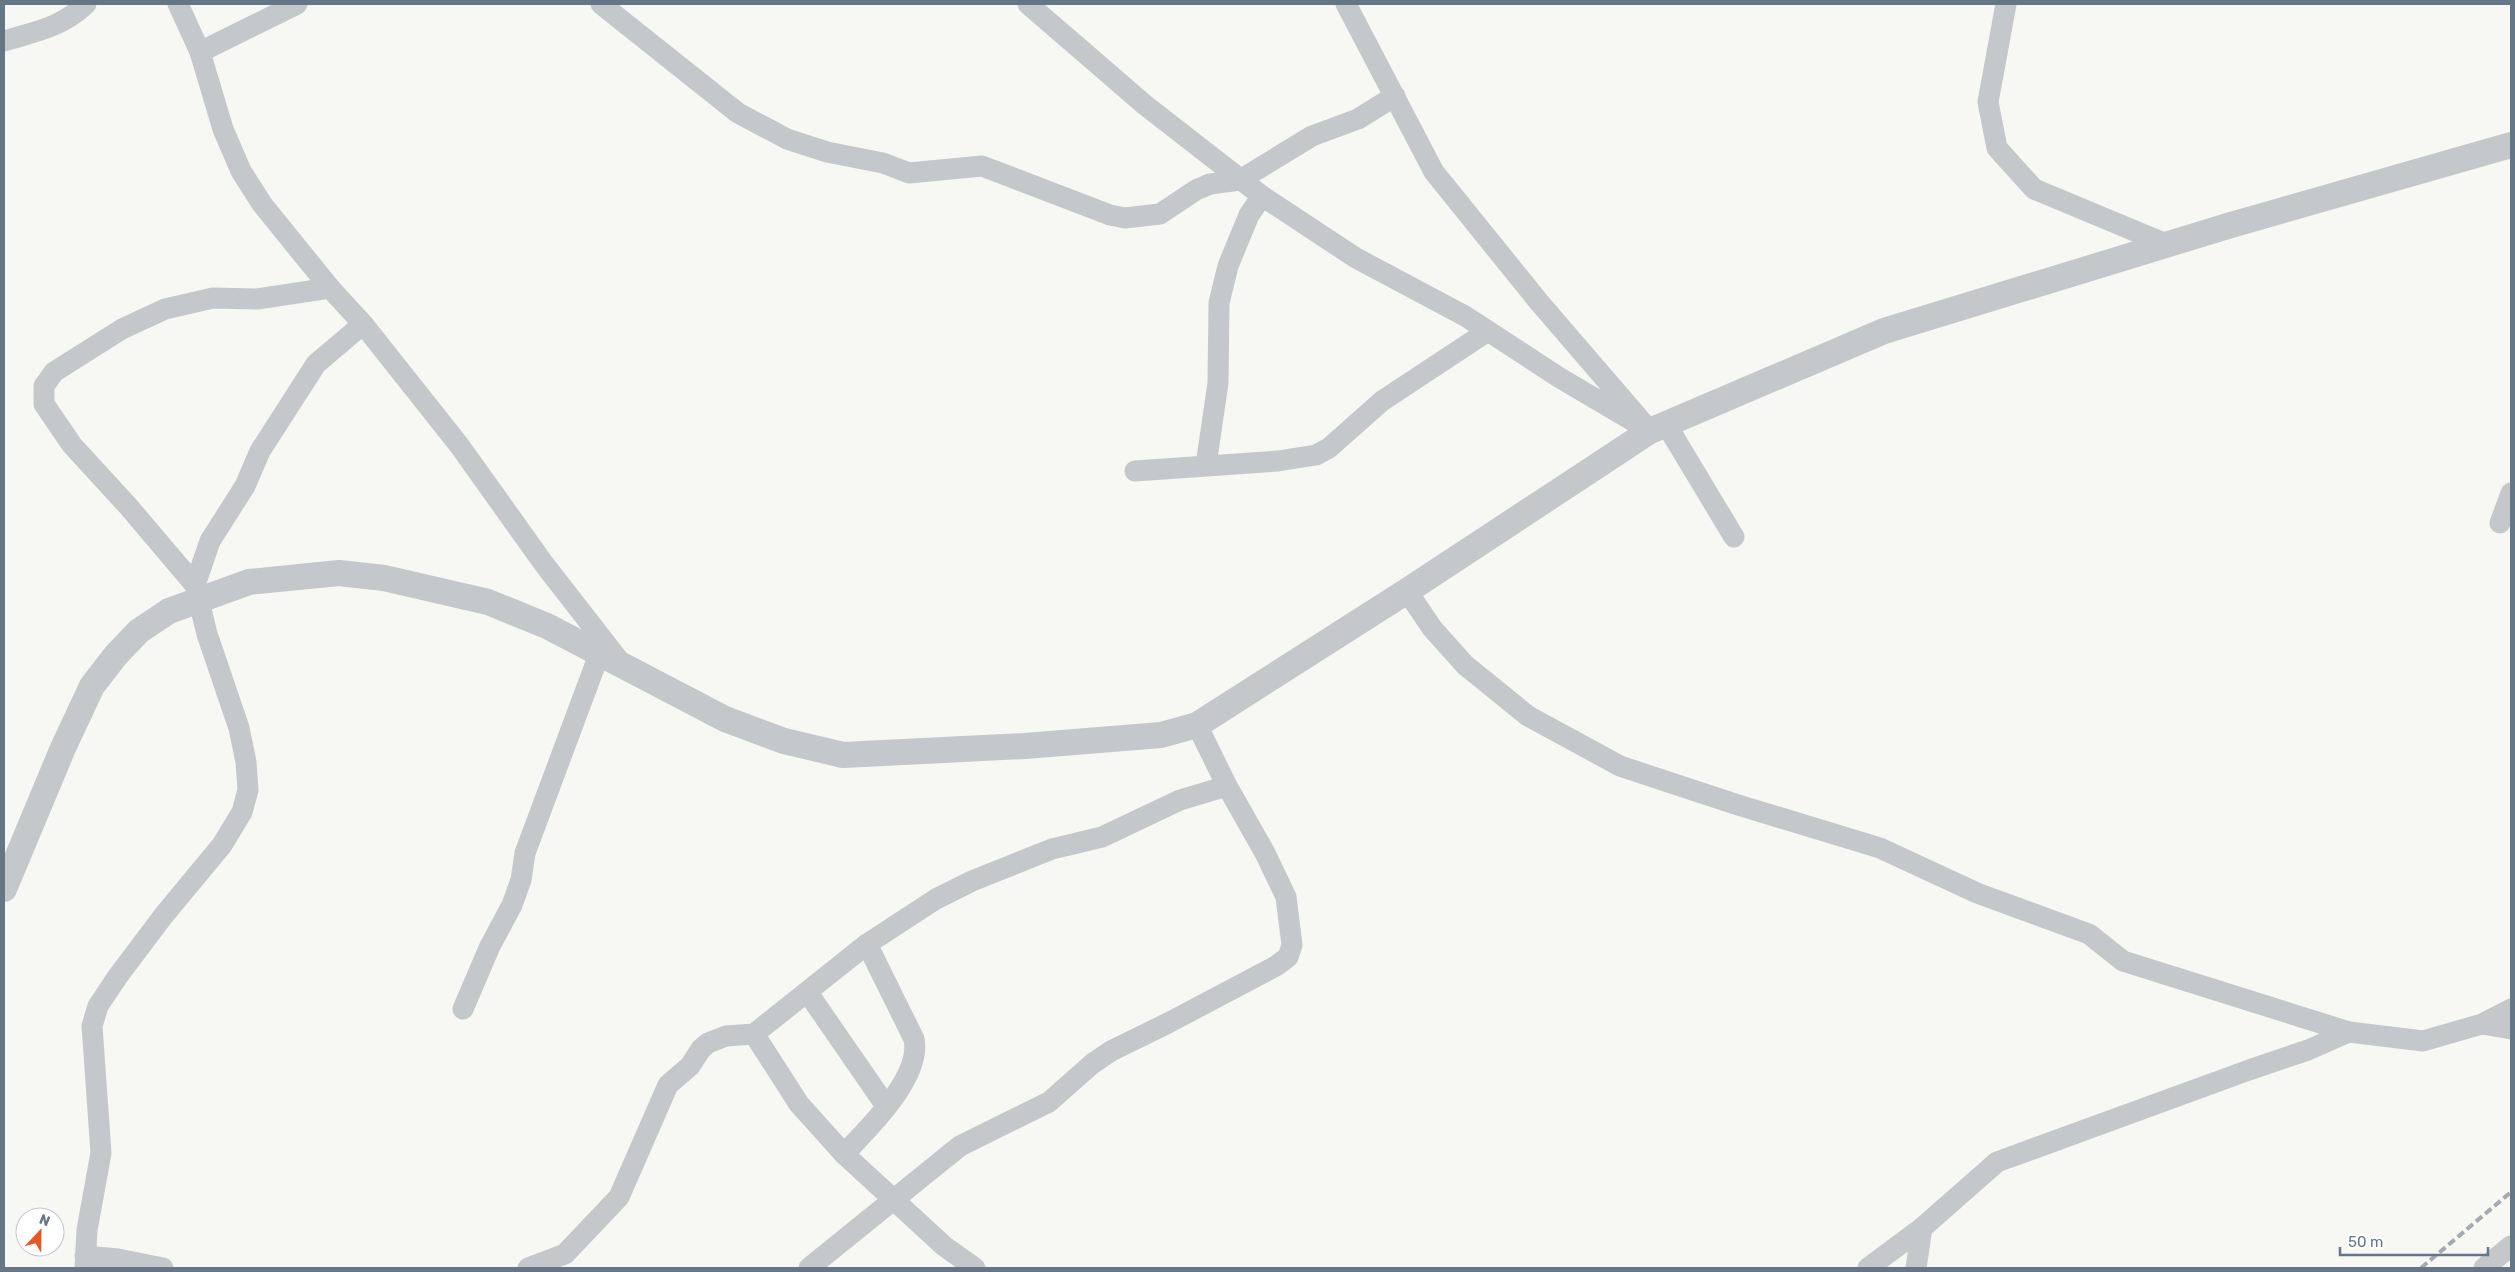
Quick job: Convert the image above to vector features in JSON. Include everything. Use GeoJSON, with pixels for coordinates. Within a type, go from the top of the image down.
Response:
{"type":"FeatureCollection","features":[{"type":"Feature","properties":{"kind":"street"},"geometry":{"type":"LineString","coordinates":[[4,41],[52,27],[72,17],[86,4]]}},
{"type":"Feature","properties":{"kind":"street"},"geometry":{"type":"LineString","coordinates":[[178,4],[200,52],[223,129],[242,171],[262,204],[330,288],[363,324],[459,445],[544,564],[623,665]]}},
{"type":"Feature","properties":{"kind":"street"},"geometry":{"type":"LineString","coordinates":[[200,52],[297,4]]}},
{"type":"Feature","properties":{"kind":"street"},"geometry":{"type":"LineString","coordinates":[[600,4],[738,113],[787,139],[827,152],[883,163],[909,173],[982,166],[1110,215],[1126,218],[1160,214],[1196,190],[1210,184],[1240,180],[1312,136],[1358,119],[1395,96]]}},
{"type":"Feature","properties":{"kind":"street"},"geometry":{"type":"LineString","coordinates":[[1028,4],[1145,105],[1262,196],[1356,258],[1465,316],[1560,378],[1658,427]]}},
{"type":"Feature","properties":{"kind":"street"},"geometry":{"type":"LineString","coordinates":[[1346,4],[1434,172],[1539,302],[1658,427],[1734,537]]}},
{"type":"Feature","properties":{"kind":"street"},"geometry":{"type":"LineString","coordinates":[[2006,4],[1988,102],[1997,148],[2034,189],[2166,244]]}},
{"type":"Feature","properties":{"kind":"street"},"geometry":{"type":"LineString","coordinates":[[4,889],[63,748],[92,686],[116,655],[139,631],[197,592],[250,582],[339,573],[384,578],[488,602],[547,626],[600,652],[725,720],[784,741],[843,755],[1025,746],[1161,735],[1196,725],[1658,427],[1884,331],[2166,244],[2511,145]]}},
{"type":"Feature","properties":{"kind":"street"},"geometry":{"type":"LineString","coordinates":[[1206,465],[1218,382],[1219,303],[1228,266],[1249,215],[1262,196]]}},
{"type":"Feature","properties":{"kind":"street"},"geometry":{"type":"LineString","coordinates":[[163,1268],[118,1259],[85,1262],[87,1230],[101,1153],[92,1026],[98,1006],[164,915],[222,845],[242,812],[248,790],[246,762],[239,728],[207,634],[197,592],[128,506],[72,445],[44,404],[44,386],[54,372],[122,329],[165,309],[213,298],[258,299],[330,288]]}},
{"type":"Feature","properties":{"kind":"street"},"geometry":{"type":"LineString","coordinates":[[197,592],[210,541],[229,515],[245,486],[260,451],[316,364],[363,324]]}},
{"type":"Feature","properties":{"kind":"street"},"geometry":{"type":"LineString","coordinates":[[1135,471],[1206,465],[1278,462],[1316,455],[1329,448],[1382,401],[1488,331]]}},
{"type":"Feature","properties":{"kind":"street"},"geometry":{"type":"LineString","coordinates":[[2500,523],[2511,493]]}},
{"type":"Feature","properties":{"kind":"street"},"geometry":{"type":"LineString","coordinates":[[1406,591],[1432,628],[1465,665],[1528,716],[1620,766],[1735,804],[1880,848],[1976,893],[2089,934],[2123,961],[2349,1032],[2424,1041],[2482,1024],[2511,1009]]}},
{"type":"Feature","properties":{"kind":"street"},"geometry":{"type":"LineString","coordinates":[[463,1009],[490,946],[512,905],[521,880],[525,853],[600,652]]}},
{"type":"Feature","properties":{"kind":"street"},"geometry":{"type":"LineString","coordinates":[[809,1268],[960,1146],[1049,1102],[1092,1064],[1111,1051],[1246,983],[1288,957],[1292,945],[1286,897],[1265,853],[1227,786],[1196,725]]}},
{"type":"Feature","properties":{"kind":"street"},"geometry":{"type":"LineString","coordinates":[[528,1268],[566,1261],[619,1197],[668,1085],[690,1066],[701,1049],[708,1043],[726,1036],[754,1034],[867,944],[936,899],[972,881],[1052,848],[1102,837],[1180,800],[1227,786]]}},
{"type":"Feature","properties":{"kind":"street"},"geometry":{"type":"LineString","coordinates":[[844,1154],[903,1084],[916,1048],[914,1039],[867,944]]}},
{"type":"Feature","properties":{"kind":"street"},"geometry":{"type":"LineString","coordinates":[[808,992],[886,1106]]}},
{"type":"Feature","properties":{"kind":"street"},"geometry":{"type":"LineString","coordinates":[[2482,1024],[2511,1029]]}},
{"type":"Feature","properties":{"kind":"street"},"geometry":{"type":"LineString","coordinates":[[1868,1268],[1922,1228],[1997,1162],[2248,1070],[2308,1050],[2349,1032]]}},
{"type":"Feature","properties":{"kind":"street"},"geometry":{"type":"LineString","coordinates":[[754,1034],[799,1104],[844,1154],[944,1246],[975,1268]]}},
{"type":"Feature","properties":{"kind":"street"},"geometry":{"type":"LineString","coordinates":[[1916,1268],[1922,1228]]}},
{"type":"Feature","properties":{"kind":"street"},"geometry":{"type":"LineString","coordinates":[[2484,1268],[2511,1246]]}},
{"type":"Feature","properties":{"kind":"railway"},"geometry":{"type":"LineString","coordinates":[[2421,1268],[2511,1192]]}}]}
